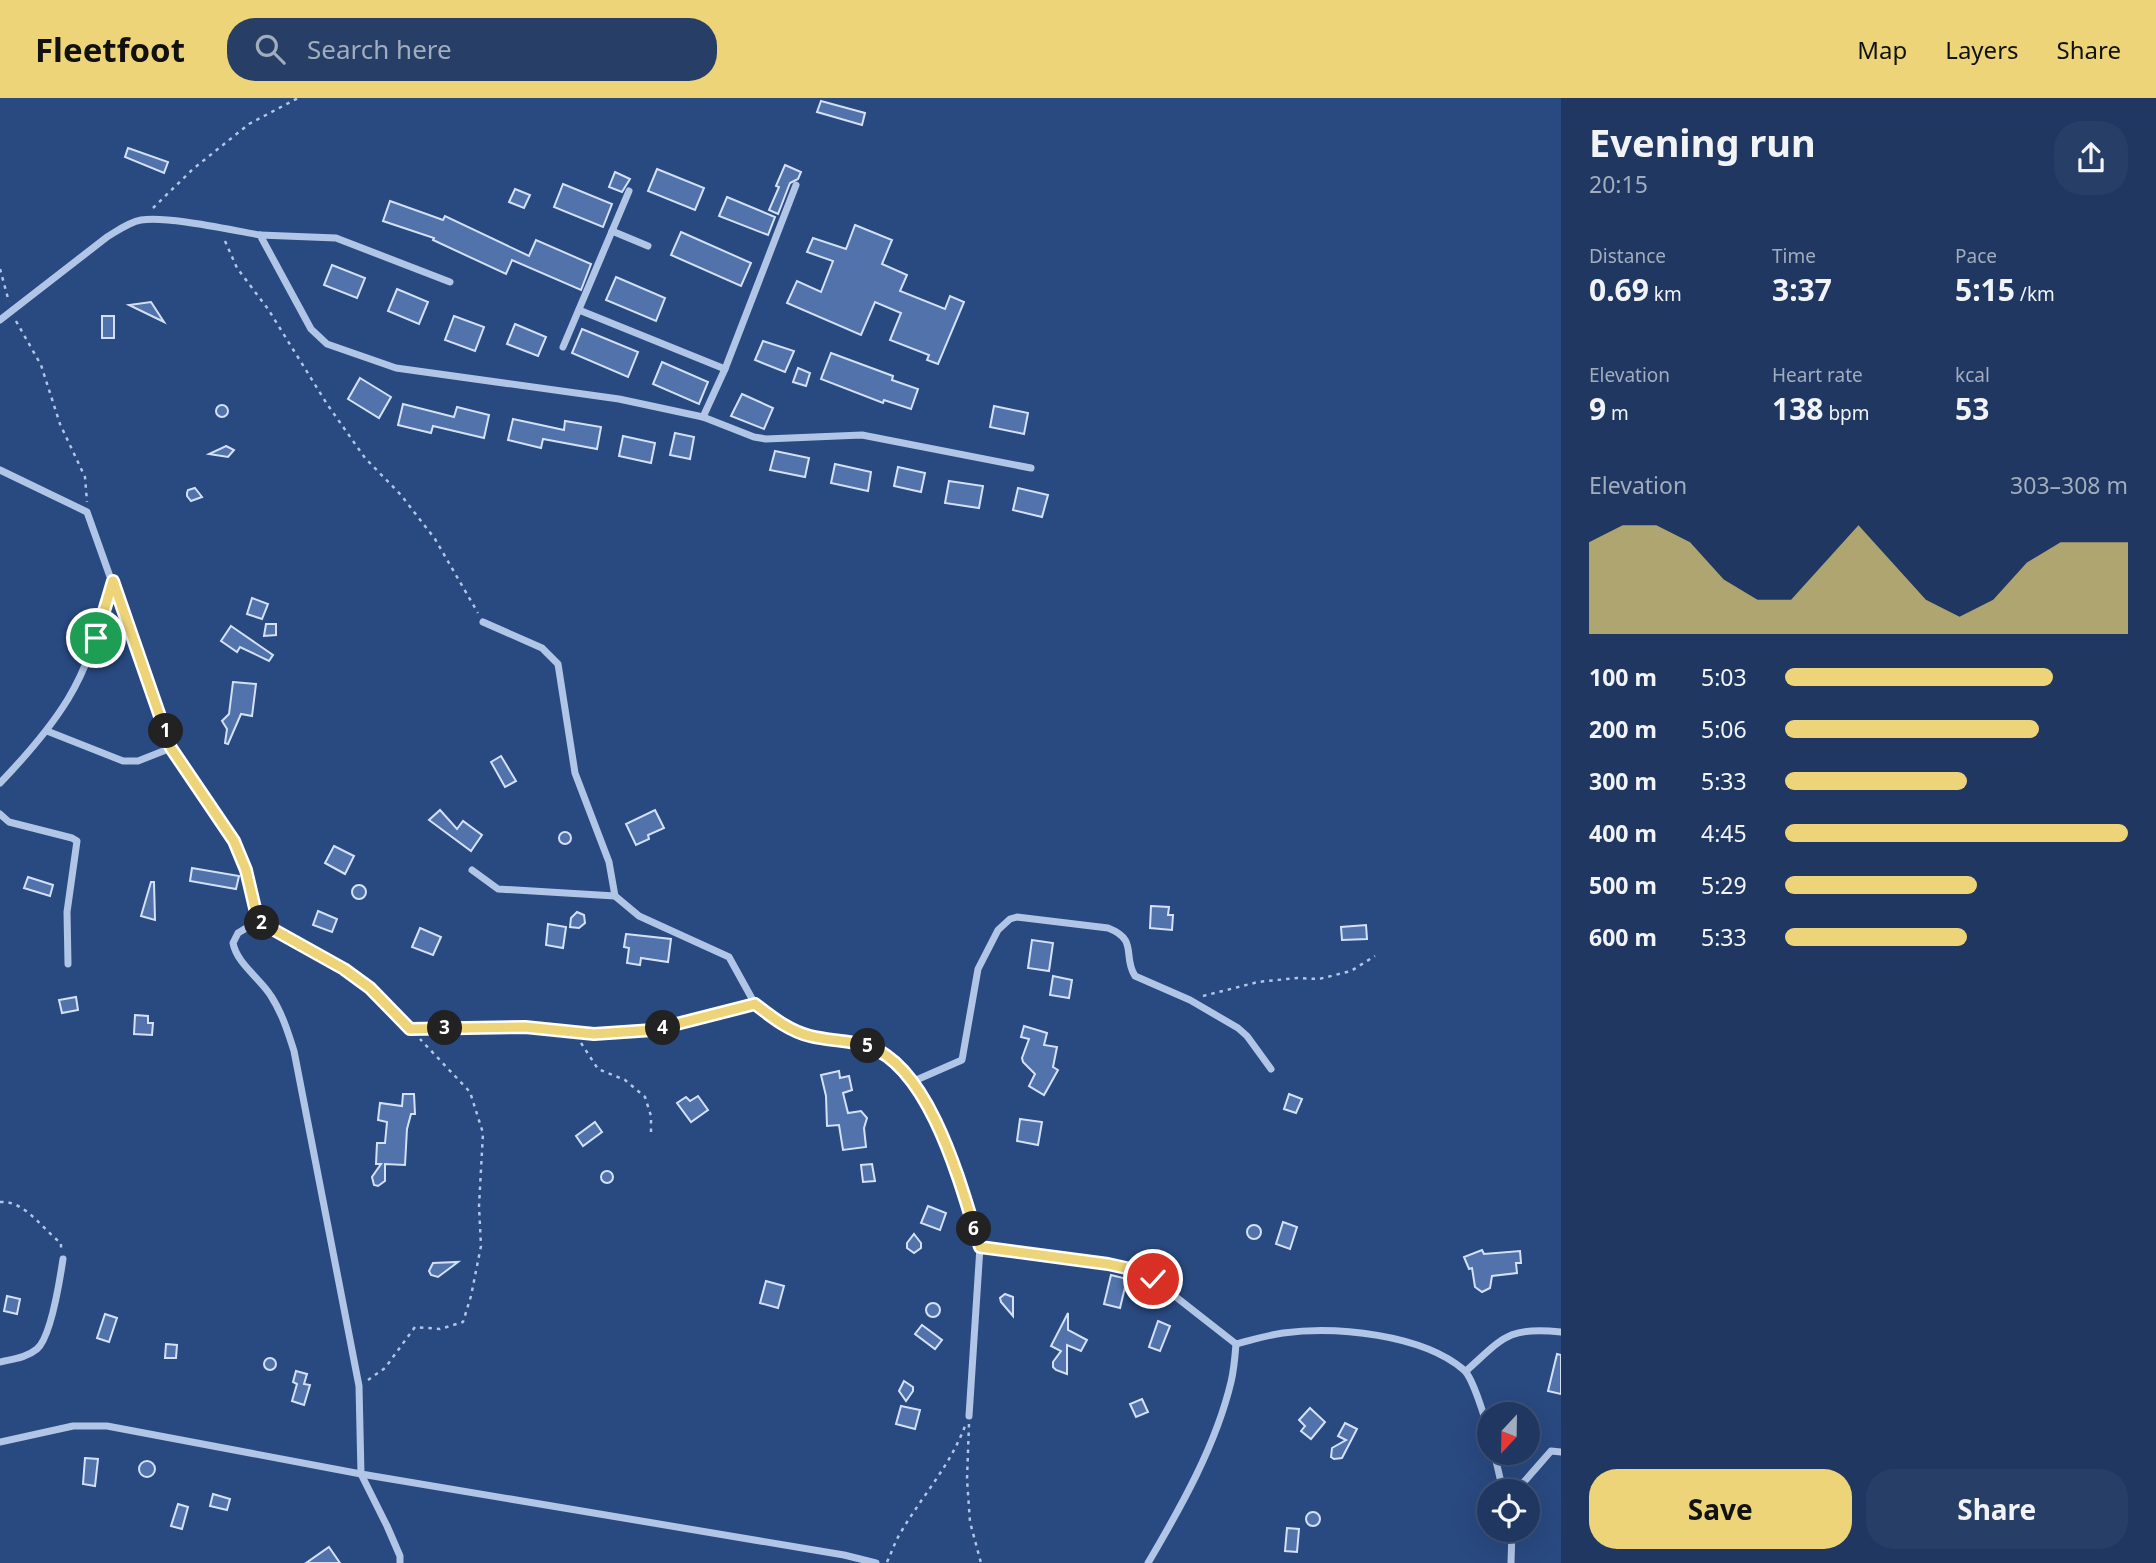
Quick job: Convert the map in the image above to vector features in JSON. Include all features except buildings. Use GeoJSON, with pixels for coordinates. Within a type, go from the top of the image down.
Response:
{"type":"FeatureCollection","features":[{"type":"Feature","properties":{"kind":"street"},"geometry":{"type":"LineString","coordinates":[[703,417],[725,369],[796,185]]}},
{"type":"Feature","properties":{"kind":"street"},"geometry":{"type":"LineString","coordinates":[[563,348],[629,191]]}},
{"type":"Feature","properties":{"kind":"street"},"geometry":{"type":"LineString","coordinates":[[0,320],[107,237],[141,220],[162,220],[260,235],[336,238],[450,282]]}},
{"type":"Feature","properties":{"kind":"street"},"geometry":{"type":"LineString","coordinates":[[612,231],[648,246]]}},
{"type":"Feature","properties":{"kind":"street"},"geometry":{"type":"LineString","coordinates":[[260,235],[311,329],[327,344],[396,369],[609,397],[703,417],[765,439],[862,435],[1031,468]]}},
{"type":"Feature","properties":{"kind":"street"},"geometry":{"type":"LineString","coordinates":[[579,310],[725,369]]}},
{"type":"Feature","properties":{"kind":"street"},"geometry":{"type":"LineString","coordinates":[[0,470],[88,512],[171,748],[234,841],[246,870],[258,921],[344,969],[370,988],[410,1029],[525,1027],[594,1034],[653,1030],[755,1004]]}},
{"type":"Feature","properties":{"kind":"street"},"geometry":{"type":"LineString","coordinates":[[0,783],[47,731],[70,697],[96,638],[113,581]]}},
{"type":"Feature","properties":{"kind":"street"},"geometry":{"type":"LineString","coordinates":[[483,622],[542,648],[558,664],[575,773],[609,862],[615,896]]}},
{"type":"Feature","properties":{"kind":"street"},"geometry":{"type":"LineString","coordinates":[[47,731],[123,761],[138,761],[171,748]]}},
{"type":"Feature","properties":{"kind":"street"},"geometry":{"type":"LineString","coordinates":[[0,814],[9,822],[77,841],[67,912],[68,964]]}},
{"type":"Feature","properties":{"kind":"street"},"geometry":{"type":"LineString","coordinates":[[472,870],[491,885],[510,891],[615,896],[639,916],[729,957],[755,1004],[782,1024],[808,1036],[869,1046],[886,1056],[914,1081],[955,1167],[980,1247],[969,1416]]}},
{"type":"Feature","properties":{"kind":"street"},"geometry":{"type":"LineString","coordinates":[[914,1081],[962,1060],[978,969],[998,930],[1010,919],[1017,918],[1114,931],[1128,943],[1135,976],[1190,1000],[1247,1036],[1271,1069]]}},
{"type":"Feature","properties":{"kind":"street"},"geometry":{"type":"LineString","coordinates":[[258,921],[238,933],[233,943],[235,953],[270,993],[281,1012],[294,1051],[359,1386],[361,1474],[387,1526],[400,1556],[400,1563]]}},
{"type":"Feature","properties":{"kind":"street"},"geometry":{"type":"LineString","coordinates":[[980,1247],[1135,1270],[1153,1279],[1236,1344]]}},
{"type":"Feature","properties":{"kind":"street"},"geometry":{"type":"LineString","coordinates":[[0,1362],[25,1357],[39,1348],[58,1290],[63,1259]]}},
{"type":"Feature","properties":{"kind":"street"},"geometry":{"type":"LineString","coordinates":[[1466,1371],[1507,1335],[1536,1329],[1561,1332]]}},
{"type":"Feature","properties":{"kind":"street"},"geometry":{"type":"LineString","coordinates":[[1236,1344],[1281,1333],[1309,1331],[1376,1335],[1426,1348],[1466,1371],[1479,1402]]}},
{"type":"Feature","properties":{"kind":"street"},"geometry":{"type":"LineString","coordinates":[[1148,1563],[1201,1464],[1231,1381],[1236,1344]]}},
{"type":"Feature","properties":{"kind":"street"},"geometry":{"type":"LineString","coordinates":[[0,1442],[73,1426],[107,1426],[361,1474],[844,1555],[876,1563]]}},
{"type":"Feature","properties":{"kind":"street"},"geometry":{"type":"LineString","coordinates":[[1526,1479],[1551,1451],[1561,1452]]}},
{"type":"Feature","properties":{"kind":"street"},"geometry":{"type":"LineString","coordinates":[[1511,1563],[1512,1542]]}},
{"type":"Feature","properties":{"kind":"path"},"geometry":{"type":"LineString","coordinates":[[141,220],[193,169],[249,124],[298,98]]}},
{"type":"Feature","properties":{"kind":"path"},"geometry":{"type":"LineString","coordinates":[[220,228],[237,268],[268,309],[327,404],[365,458],[401,495],[435,539],[483,622]]}},
{"type":"Feature","properties":{"kind":"path"},"geometry":{"type":"LineString","coordinates":[[0,269],[12,313],[41,365],[61,424],[86,478],[88,512]]}},
{"type":"Feature","properties":{"kind":"path"},"geometry":{"type":"LineString","coordinates":[[1190,1000],[1258,982],[1319,979],[1351,971],[1375,956]]}},
{"type":"Feature","properties":{"kind":"path"},"geometry":{"type":"LineString","coordinates":[[359,1386],[385,1368],[415,1327],[440,1329],[463,1322],[481,1246],[479,1206],[483,1133],[470,1093],[442,1060],[410,1029]]}},
{"type":"Feature","properties":{"kind":"path"},"geometry":{"type":"LineString","coordinates":[[577,1033],[586,1053],[598,1069],[625,1080],[645,1097],[651,1116],[650,1135]]}},
{"type":"Feature","properties":{"kind":"path"},"geometry":{"type":"LineString","coordinates":[[0,1202],[6,1202],[33,1215],[49,1234],[61,1242],[63,1259]]}},
{"type":"Feature","properties":{"kind":"path"},"geometry":{"type":"LineString","coordinates":[[887,1563],[900,1533],[958,1445],[969,1416]]}},
{"type":"Feature","properties":{"kind":"path"},"geometry":{"type":"LineString","coordinates":[[969,1416],[967,1479],[970,1522],[981,1563]]}},
{"type":"Feature","properties":{"kind":"route"},"geometry":{"type":"LineString","coordinates":[[96,638],[113,581],[171,748],[234,841],[246,870],[258,921],[344,969],[370,988],[410,1029],[525,1027],[594,1034],[653,1030],[689,1023],[755,1004],[782,1024],[808,1036],[869,1046],[886,1056],[914,1081],[955,1167],[980,1247],[1108,1264],[1135,1270],[1153,1279]]}}]}
